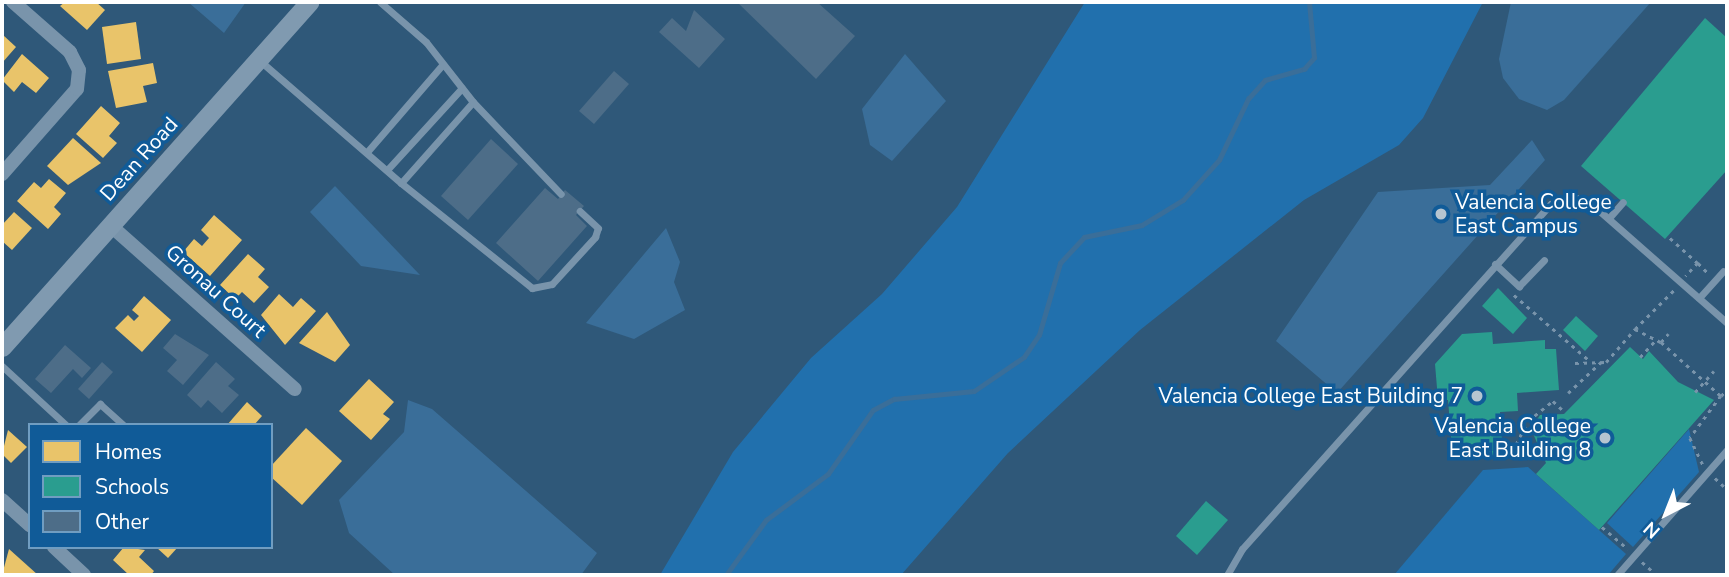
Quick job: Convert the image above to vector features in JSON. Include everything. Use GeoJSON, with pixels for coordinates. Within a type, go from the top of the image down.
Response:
{"type":"FeatureCollection","features":[{"type":"Feature","properties":{"kind":"main road","name":"Dean Road"},"geometry":{"type":"LineString","coordinates":[[2,347],[309,2]]}},
{"type":"Feature","properties":{"kind":"street"},"geometry":{"type":"LineString","coordinates":[[2,174],[77,89],[79,70],[70,52],[13,2]]}},
{"type":"Feature","properties":{"kind":"street","name":"Gronau Court"},"geometry":{"type":"LineString","coordinates":[[110,225],[295,389]]}},
{"type":"Feature","properties":{"kind":"street"},"geometry":{"type":"LineString","coordinates":[[2,500],[28,523]]}},
{"type":"Feature","properties":{"kind":"street"},"geometry":{"type":"LineString","coordinates":[[56,549],[84,575]]}},
{"type":"Feature","properties":{"kind":"lane"},"geometry":{"type":"LineString","coordinates":[[380,2],[443,64],[473,102],[561,194]]}},
{"type":"Feature","properties":{"kind":"lane"},"geometry":{"type":"LineString","coordinates":[[258,60],[401,183],[532,288],[552,284],[596,237],[598,228],[580,211]]}},
{"type":"Feature","properties":{"kind":"lane"},"geometry":{"type":"LineString","coordinates":[[367,152],[443,64]]}},
{"type":"Feature","properties":{"kind":"lane"},"geometry":{"type":"LineString","coordinates":[[387,170],[462,88]]}},
{"type":"Feature","properties":{"kind":"lane"},"geometry":{"type":"LineString","coordinates":[[401,183],[473,102]]}},
{"type":"Feature","properties":{"kind":"lane"},"geometry":{"type":"LineString","coordinates":[[1227,575],[1242,549],[1551,204],[1576,198],[1609,218],[1727,323]]}},
{"type":"Feature","properties":{"kind":"lane"},"geometry":{"type":"LineString","coordinates":[[1609,218],[1623,202]]}},
{"type":"Feature","properties":{"kind":"lane"},"geometry":{"type":"LineString","coordinates":[[1495,264],[1519,286],[1544,260]]}},
{"type":"Feature","properties":{"kind":"lane"},"geometry":{"type":"LineString","coordinates":[[1699,298],[1723,271]]}},
{"type":"Feature","properties":{"kind":"lane"},"geometry":{"type":"LineString","coordinates":[[2,366],[64,423]]}},
{"type":"Feature","properties":{"kind":"lane"},"geometry":{"type":"LineString","coordinates":[[81,423],[100,404],[121,423]]}},
{"type":"Feature","properties":{"kind":"lane"},"geometry":{"type":"LineString","coordinates":[[1617,575],[1727,450]]}},
{"type":"Feature","properties":{"kind":"path"},"geometry":{"type":"LineString","coordinates":[[1503,285],[1591,362]]}},
{"type":"Feature","properties":{"kind":"path"},"geometry":{"type":"LineString","coordinates":[[1568,393],[1635,329],[1654,342],[1661,342],[1721,396]]}},
{"type":"Feature","properties":{"kind":"path"},"geometry":{"type":"LineString","coordinates":[[1661,342],[1668,334]]}},
{"type":"Feature","properties":{"kind":"path"},"geometry":{"type":"LineString","coordinates":[[1640,357],[1654,342]]}},
{"type":"Feature","properties":{"kind":"path"},"geometry":{"type":"LineString","coordinates":[[1575,363],[1601,362]]}},
{"type":"Feature","properties":{"kind":"path"},"geometry":{"type":"LineString","coordinates":[[1695,392],[1714,371]]}},
{"type":"Feature","properties":{"kind":"path"},"geometry":{"type":"LineString","coordinates":[[1701,474],[1690,438],[1727,389]]}},
{"type":"Feature","properties":{"kind":"path"},"geometry":{"type":"LineString","coordinates":[[1513,452],[1528,421],[1553,400],[1566,412]]}},
{"type":"Feature","properties":{"kind":"path"},"geometry":{"type":"LineString","coordinates":[[1602,527],[1657,575]]}},
{"type":"Feature","properties":{"kind":"path"},"geometry":{"type":"LineString","coordinates":[[1633,554],[1640,542]]}},
{"type":"Feature","properties":{"kind":"shaded area"},"geometry":{"type":"Polygon","coordinates":[[[188,2],[246,2],[224,33],[188,2]]]}},
{"type":"Feature","properties":{"kind":"shaded area"},"geometry":{"type":"Polygon","coordinates":[[[1085,2],[1483,2],[1423,118],[1399,145],[1304,200],[1140,330],[1008,453],[901,575],[660,575],[733,452],[811,358],[882,294],[957,207],[1085,2]]]}},
{"type":"Feature","properties":{"kind":"shaded area"},"geometry":{"type":"Polygon","coordinates":[[[1511,2],[1651,2],[1564,100],[1547,110],[1519,99],[1503,78],[1499,59],[1511,2]]]}},
{"type":"Feature","properties":{"kind":"shaded area"},"geometry":{"type":"Polygon","coordinates":[[[905,54],[946,101],[892,161],[870,145],[862,109],[905,54]]]}},
{"type":"Feature","properties":{"kind":"shaded area"},"geometry":{"type":"Polygon","coordinates":[[[1532,140],[1545,160],[1337,393],[1276,341],[1378,192],[1490,185],[1532,140]]]}},
{"type":"Feature","properties":{"kind":"shaded area"},"geometry":{"type":"Polygon","coordinates":[[[335,186],[420,275],[361,266],[310,212],[335,186]]]}},
{"type":"Feature","properties":{"kind":"shaded area"},"geometry":{"type":"Polygon","coordinates":[[[666,228],[680,262],[674,282],[685,310],[634,339],[586,323],[666,228]]]}},
{"type":"Feature","properties":{"kind":"shaded area"},"geometry":{"type":"Polygon","coordinates":[[[408,400],[432,409],[597,553],[581,575],[395,575],[349,533],[339,500],[404,432],[408,400]]]}},
{"type":"Feature","properties":{"kind":"shaded area"},"geometry":{"type":"Polygon","coordinates":[[[1689,429],[1699,472],[1633,547],[1607,523],[1689,429]]]}},
{"type":"Feature","properties":{"kind":"shaded area"},"geometry":{"type":"Polygon","coordinates":[[[1528,467],[1626,554],[1608,575],[1394,575],[1483,470],[1528,467]]]}},
{"type":"Feature","properties":{"kind":"building: Homes"},"geometry":{"type":"Polygon","coordinates":[[[65,2],[96,2],[105,10],[87,30],[60,6],[65,2]]]}},
{"type":"Feature","properties":{"kind":"building: Homes"},"geometry":{"type":"Polygon","coordinates":[[[136,22],[141,59],[107,64],[102,27],[136,22]]]}},
{"type":"Feature","properties":{"kind":"building: Homes"},"geometry":{"type":"Polygon","coordinates":[[[3,35],[16,47],[2,63],[2,37],[3,35]]]}},
{"type":"Feature","properties":{"kind":"building: Homes"},"geometry":{"type":"Polygon","coordinates":[[[22,54],[49,78],[36,93],[22,82],[14,92],[2,80],[22,54]]]}},
{"type":"Feature","properties":{"kind":"building: Homes"},"geometry":{"type":"Polygon","coordinates":[[[153,63],[157,83],[143,86],[147,102],[116,108],[108,71],[153,63]]]}},
{"type":"Feature","properties":{"kind":"building: Homes"},"geometry":{"type":"Polygon","coordinates":[[[101,106],[120,123],[109,136],[117,143],[103,158],[76,134],[101,106]]]}},
{"type":"Feature","properties":{"kind":"building: Homes"},"geometry":{"type":"Polygon","coordinates":[[[73,138],[101,163],[68,185],[47,166],[73,138]]]}},
{"type":"Feature","properties":{"kind":"building: Homes"},"geometry":{"type":"Polygon","coordinates":[[[49,179],[66,193],[54,207],[61,214],[48,229],[17,201],[34,182],[41,188],[49,179]]]}},
{"type":"Feature","properties":{"kind":"building: Homes"},"geometry":{"type":"Polygon","coordinates":[[[14,212],[32,228],[12,250],[2,241],[2,225],[14,212]]]}},
{"type":"Feature","properties":{"kind":"building: Homes"},"geometry":{"type":"Polygon","coordinates":[[[214,215],[242,240],[210,276],[183,252],[194,239],[202,246],[209,238],[201,230],[214,215]]]}},
{"type":"Feature","properties":{"kind":"building: Homes"},"geometry":{"type":"Polygon","coordinates":[[[248,254],[265,269],[258,277],[269,287],[254,303],[242,292],[235,299],[220,285],[248,254]]]}},
{"type":"Feature","properties":{"kind":"building: Homes"},"geometry":{"type":"Polygon","coordinates":[[[279,294],[293,307],[301,298],[316,311],[285,345],[261,315],[279,294]]]}},
{"type":"Feature","properties":{"kind":"building: Homes"},"geometry":{"type":"Polygon","coordinates":[[[144,296],[171,320],[142,352],[115,328],[128,315],[134,321],[139,316],[132,310],[144,296]]]}},
{"type":"Feature","properties":{"kind":"building: Homes"},"geometry":{"type":"Polygon","coordinates":[[[327,312],[350,345],[335,362],[299,343],[327,312]]]}},
{"type":"Feature","properties":{"kind":"building: Homes"},"geometry":{"type":"Polygon","coordinates":[[[369,379],[394,402],[383,414],[390,419],[371,440],[339,411],[369,379]]]}},
{"type":"Feature","properties":{"kind":"building: Homes"},"geometry":{"type":"Polygon","coordinates":[[[247,402],[262,416],[256,423],[229,423],[247,402]]]}},
{"type":"Feature","properties":{"kind":"building: Homes"},"geometry":{"type":"Polygon","coordinates":[[[306,428],[342,461],[302,505],[273,479],[273,464],[306,428]]]}},
{"type":"Feature","properties":{"kind":"building: Homes"},"geometry":{"type":"Polygon","coordinates":[[[8,430],[27,447],[11,463],[2,454],[8,430]]]}},
{"type":"Feature","properties":{"kind":"building: Homes"},"geometry":{"type":"Polygon","coordinates":[[[9,549],[38,575],[2,575],[9,549]]]}},
{"type":"Feature","properties":{"kind":"building: Homes"},"geometry":{"type":"Polygon","coordinates":[[[122,549],[145,550],[139,557],[154,571],[151,575],[129,575],[113,560],[122,549]]]}},
{"type":"Feature","properties":{"kind":"building: Homes"},"geometry":{"type":"Polygon","coordinates":[[[158,549],[176,549],[168,558],[158,549]]]}},
{"type":"Feature","properties":{"kind":"building: Schools"},"geometry":{"type":"Polygon","coordinates":[[[1705,18],[1727,38],[1727,170],[1665,239],[1581,166],[1705,18]]]}},
{"type":"Feature","properties":{"kind":"building: Schools"},"geometry":{"type":"Polygon","coordinates":[[[1498,288],[1527,318],[1513,334],[1482,306],[1498,288]]]}},
{"type":"Feature","properties":{"kind":"building: Schools"},"geometry":{"type":"Polygon","coordinates":[[[1576,316],[1598,336],[1585,351],[1563,330],[1576,316]]]}},
{"type":"Feature","properties":{"kind":"building: Schools","name":"Valencia College East Building 7"},"geometry":{"type":"Polygon","coordinates":[[[1492,332],[1493,344],[1545,340],[1545,349],[1556,349],[1559,390],[1517,393],[1518,411],[1500,412],[1503,455],[1461,457],[1460,447],[1452,448],[1448,400],[1438,400],[1435,364],[1462,334],[1492,332]]]}},
{"type":"Feature","properties":{"kind":"building: Schools","name":"Valencia College East Building 8"},"geometry":{"type":"Polygon","coordinates":[[[1630,347],[1643,359],[1649,351],[1678,382],[1714,400],[1599,530],[1536,474],[1546,463],[1531,429],[1540,415],[1564,414],[1630,347]]]}},
{"type":"Feature","properties":{"kind":"building: Schools"},"geometry":{"type":"Polygon","coordinates":[[[1206,501],[1228,520],[1197,555],[1176,536],[1206,501]]]}},
{"type":"Feature","properties":{"kind":"building: Other"},"geometry":{"type":"Polygon","coordinates":[[[737,2],[817,2],[855,36],[816,79],[737,2]]]}},
{"type":"Feature","properties":{"kind":"building: Other"},"geometry":{"type":"Polygon","coordinates":[[[694,10],[725,39],[699,68],[659,32],[672,18],[686,31],[694,10]]]}},
{"type":"Feature","properties":{"kind":"building: Other"},"geometry":{"type":"Polygon","coordinates":[[[614,71],[629,84],[594,124],[579,111],[614,71]]]}},
{"type":"Feature","properties":{"kind":"building: Other"},"geometry":{"type":"Polygon","coordinates":[[[491,139],[518,164],[468,220],[441,196],[491,139]]]}},
{"type":"Feature","properties":{"kind":"building: Other"},"geometry":{"type":"Polygon","coordinates":[[[545,188],[558,199],[565,190],[584,206],[576,215],[587,226],[538,281],[496,243],[545,188]]]}},
{"type":"Feature","properties":{"kind":"building: Other"},"geometry":{"type":"Polygon","coordinates":[[[175,334],[209,355],[183,385],[167,371],[177,360],[163,348],[175,334]]]}},
{"type":"Feature","properties":{"kind":"building: Other"},"geometry":{"type":"Polygon","coordinates":[[[65,345],[91,368],[82,378],[73,369],[51,393],[35,379],[65,345]]]}},
{"type":"Feature","properties":{"kind":"building: Other"},"geometry":{"type":"Polygon","coordinates":[[[102,362],[113,372],[89,399],[78,389],[102,362]]]}},
{"type":"Feature","properties":{"kind":"building: Other"},"geometry":{"type":"Polygon","coordinates":[[[216,362],[235,379],[228,386],[239,395],[222,413],[208,400],[201,408],[187,395],[216,362]]]}},
{"type":"Feature","properties":{"kind":"waterway"},"geometry":{"type":"LineString","coordinates":[[726,575],[766,520],[828,474],[873,410],[894,399],[974,391],[1024,357],[1039,335],[1060,263],[1084,237],[1142,225],[1183,200],[1219,160],[1248,99],[1265,80],[1304,69],[1314,58],[1309,2]]}},
{"type":"Feature","properties":{"kind":"place","name":"Valencia College East Campus"},"geometry":{"type":"Point","coordinates":[1441,214]}},
{"type":"Feature","properties":{"kind":"place","name":"Valencia College East Building 7"},"geometry":{"type":"Point","coordinates":[1477,396]}},
{"type":"Feature","properties":{"kind":"place","name":"Valencia College East Building 8"},"geometry":{"type":"Point","coordinates":[1605,438]}}]}
